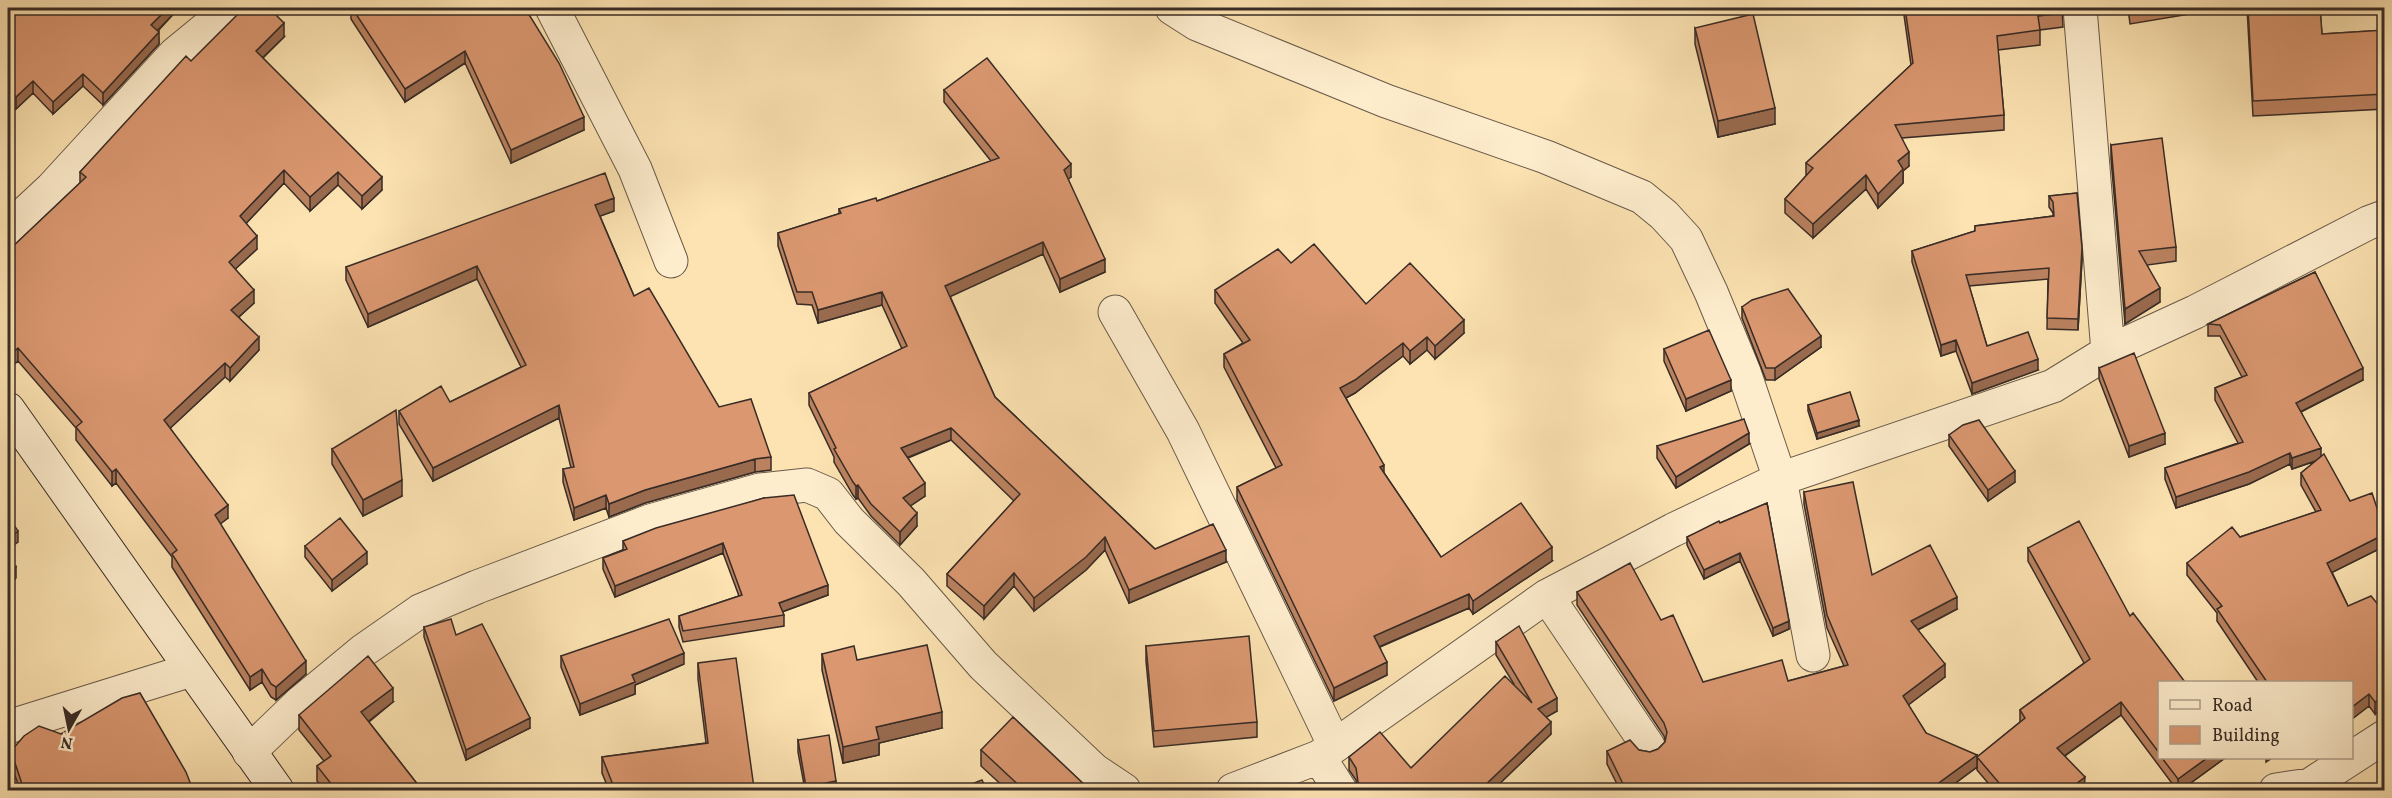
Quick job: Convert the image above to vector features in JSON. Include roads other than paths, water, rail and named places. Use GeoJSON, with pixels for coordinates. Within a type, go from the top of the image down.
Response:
{"type":"FeatureCollection","features":[{"type":"Feature","properties":{"kind":"street"},"geometry":{"type":"LineString","coordinates":[[8,229],[52,188],[175,54],[231,8]]}},
{"type":"Feature","properties":{"kind":"street"},"geometry":{"type":"LineString","coordinates":[[552,8],[636,169],[671,261]]}},
{"type":"Feature","properties":{"kind":"street"},"geometry":{"type":"LineString","coordinates":[[1172,8],[1197,24],[1386,101],[1546,157],[1642,197],[1664,215],[1686,240],[1711,292],[1744,372],[1780,479],[1813,655]]}},
{"type":"Feature","properties":{"kind":"street"},"geometry":{"type":"LineString","coordinates":[[2080,8],[2108,352]]}},
{"type":"Feature","properties":{"kind":"street"},"geometry":{"type":"LineString","coordinates":[[1233,790],[1327,751],[1547,596],[1673,530],[1780,479],[2053,386],[2108,352],[2195,312],[2385,217]]}},
{"type":"Feature","properties":{"kind":"street"},"geometry":{"type":"LineString","coordinates":[[1115,312],[1183,430],[1327,751],[1340,790]]}},
{"type":"Feature","properties":{"kind":"street"},"geometry":{"type":"LineString","coordinates":[[8,409],[277,790]]}},
{"type":"Feature","properties":{"kind":"street"},"geometry":{"type":"LineString","coordinates":[[249,752],[300,703],[355,657],[420,611],[650,521],[760,490],[807,485],[828,494],[849,521],[911,582],[983,665],[1094,770],[1124,790]]}},
{"type":"Feature","properties":{"kind":"street"},"geometry":{"type":"LineString","coordinates":[[1547,596],[1648,746]]}},
{"type":"Feature","properties":{"kind":"street"},"geometry":{"type":"LineString","coordinates":[[8,727],[191,670]]}},
{"type":"Feature","properties":{"kind":"street"},"geometry":{"type":"LineString","coordinates":[[2353,758],[2385,737]]}},
{"type":"Feature","properties":{"kind":"street"},"geometry":{"type":"LineString","coordinates":[[2276,790],[2309,788],[2352,759]]}}]}
